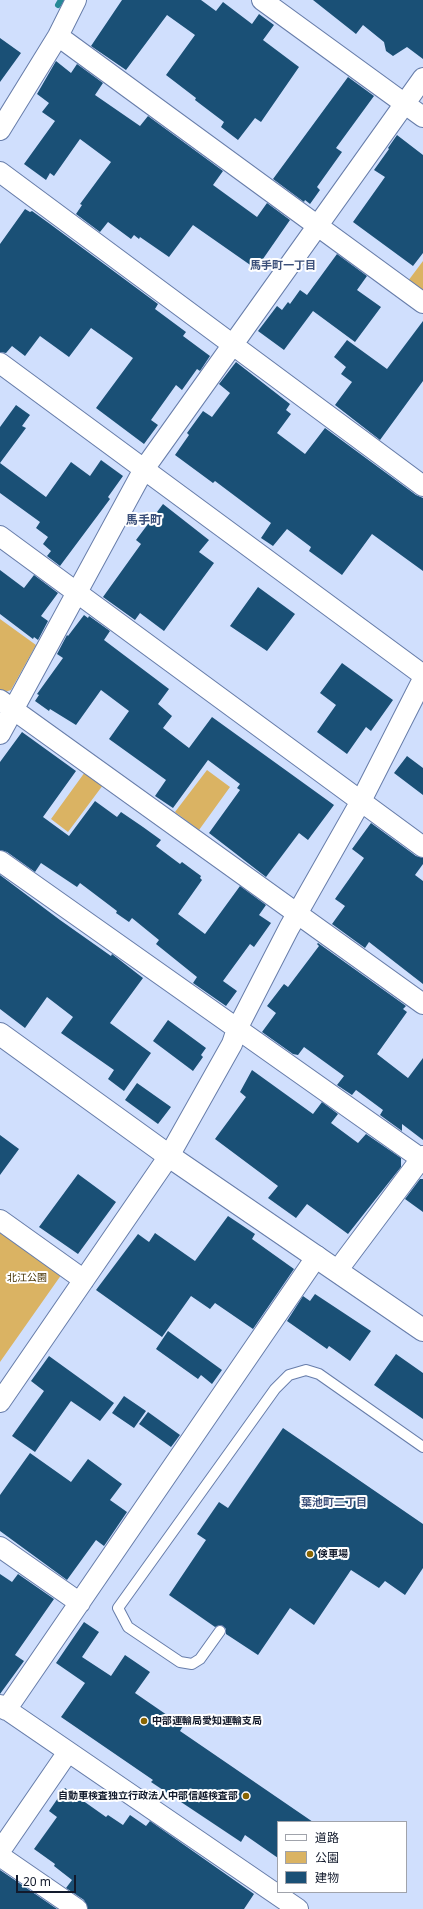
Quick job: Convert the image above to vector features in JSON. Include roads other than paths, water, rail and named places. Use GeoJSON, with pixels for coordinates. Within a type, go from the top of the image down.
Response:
{"type":"FeatureCollection","features":[{"type":"Feature","properties":{"kind":"street"},"geometry":{"type":"LineString","coordinates":[[0,130],[58,36],[76,0]]}},
{"type":"Feature","properties":{"kind":"street"},"geometry":{"type":"LineString","coordinates":[[262,0],[423,117]]}},
{"type":"Feature","properties":{"kind":"street"},"geometry":{"type":"LineString","coordinates":[[58,36],[423,303]]}},
{"type":"Feature","properties":{"kind":"street"},"geometry":{"type":"LineString","coordinates":[[0,734],[6,705],[76,592],[144,469],[423,78]]}},
{"type":"Feature","properties":{"kind":"street"},"geometry":{"type":"LineString","coordinates":[[0,172],[423,486]]}},
{"type":"Feature","properties":{"kind":"street"},"geometry":{"type":"LineString","coordinates":[[0,363],[423,675]]}},
{"type":"Feature","properties":{"kind":"street"},"geometry":{"type":"LineString","coordinates":[[0,536],[423,847]]}},
{"type":"Feature","properties":{"kind":"street"},"geometry":{"type":"LineString","coordinates":[[0,1402],[168,1156],[232,1044],[237,1029],[297,914],[361,801],[423,679]]}},
{"type":"Feature","properties":{"kind":"street"},"geometry":{"type":"LineString","coordinates":[[6,705],[423,1004]]}},
{"type":"Feature","properties":{"kind":"street"},"geometry":{"type":"LineString","coordinates":[[0,861],[422,1159],[337,1270]]}},
{"type":"Feature","properties":{"kind":"street"},"geometry":{"type":"LineString","coordinates":[[0,1034],[168,1156],[317,1256],[423,1330]]}},
{"type":"Feature","properties":{"kind":"street"},"geometry":{"type":"LineString","coordinates":[[0,1220],[84,1280]]}},
{"type":"Feature","properties":{"kind":"street"},"geometry":{"type":"LineString","coordinates":[[286,1906],[68,1752],[3,1708],[80,1604],[317,1256]]}},
{"type":"Feature","properties":{"kind":"street"},"geometry":{"type":"LineString","coordinates":[[0,1547],[80,1604]]}},
{"type":"Feature","properties":{"kind":"street"},"geometry":{"type":"LineString","coordinates":[[0,1851],[68,1752]]}},
{"type":"Feature","properties":{"kind":"street"},"geometry":{"type":"LineString","coordinates":[[0,1856],[77,1909]]}},
{"type":"Feature","properties":{"kind":"lane"},"geometry":{"type":"LineString","coordinates":[[220,1631],[200,1659],[192,1664],[180,1662],[128,1627],[118,1608],[275,1389],[289,1375],[306,1370],[319,1374],[423,1447]]}},
{"type":"Feature","properties":{"kind":"waterway"},"geometry":{"type":"LineString","coordinates":[[58,5],[61,0]]}},
{"type":"Feature","properties":{"kind":"place","name":"倹車場"},"geometry":{"type":"Point","coordinates":[310,1554]}},
{"type":"Feature","properties":{"kind":"place","name":"中部運輸局愛知運輸支局"},"geometry":{"type":"Point","coordinates":[144,1721]}},
{"type":"Feature","properties":{"kind":"place","name":"自動車検査独立行政法人中部信越検査部"},"geometry":{"type":"Point","coordinates":[246,1796]}},
{"type":"Feature","properties":{"kind":"district","name":"馬手町一丁目"},"geometry":{"type":"Point","coordinates":[283,266]}},
{"type":"Feature","properties":{"kind":"district","name":"馬手町"},"geometry":{"type":"Point","coordinates":[144,521]}},
{"type":"Feature","properties":{"kind":"district","name":"葉池町二丁目"},"geometry":{"type":"Point","coordinates":[334,1503]}},
{"type":"Feature","properties":{"kind":"park label","name":"北江公園"},"geometry":{"type":"Point","coordinates":[27,1278]}}]}
